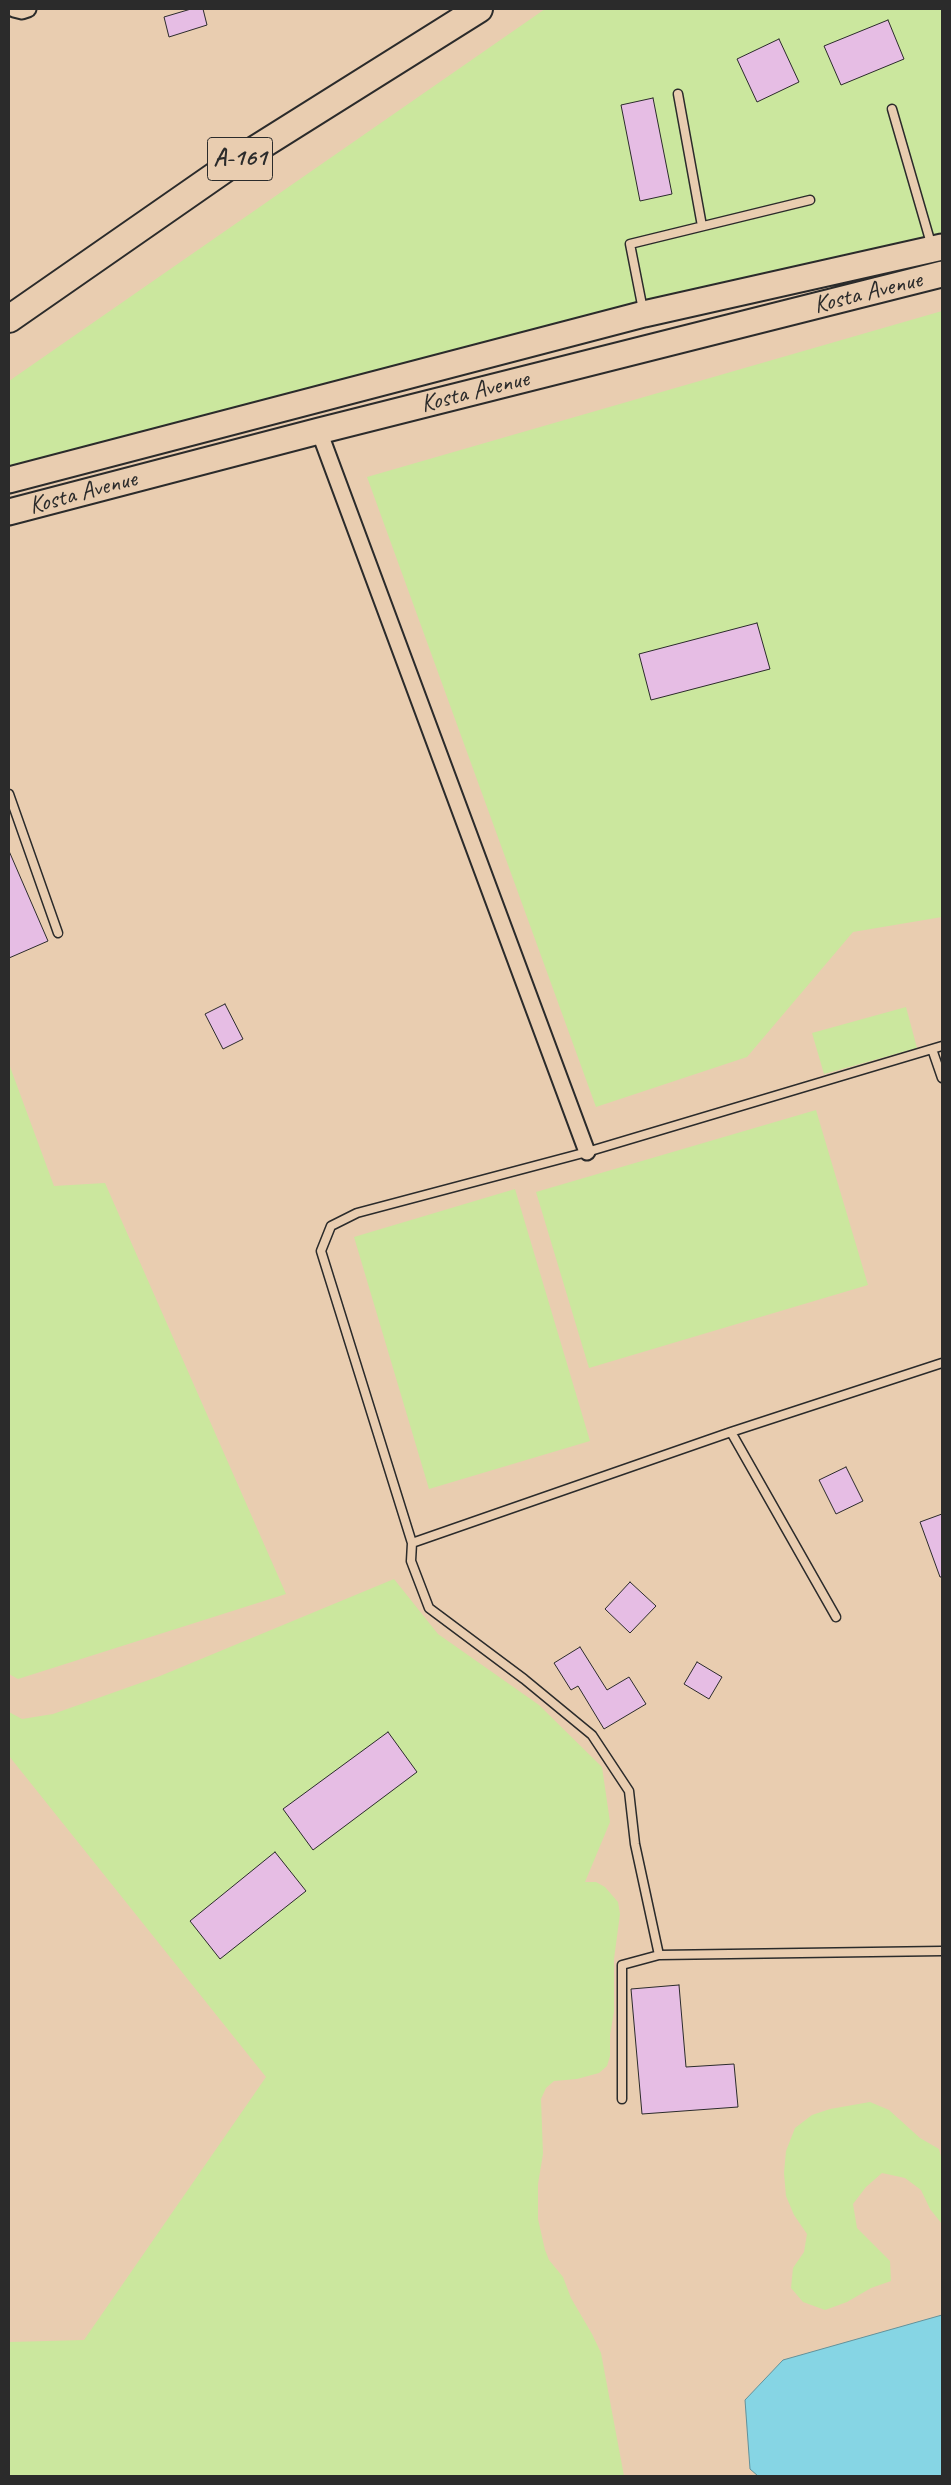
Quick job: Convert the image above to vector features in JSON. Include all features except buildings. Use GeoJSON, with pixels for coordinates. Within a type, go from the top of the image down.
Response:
{"type":"FeatureCollection","features":[{"type":"Feature","properties":{"kind":"highway","name":"А-161"},"geometry":{"type":"LineString","coordinates":[[9,319],[232,164],[479,9]]}},
{"type":"Feature","properties":{"kind":"main road","name":"Kosta Avenue"},"geometry":{"type":"LineString","coordinates":[[9,480],[644,314],[937,248]]}},
{"type":"Feature","properties":{"kind":"main road","name":"Kosta Avenue"},"geometry":{"type":"LineString","coordinates":[[9,512],[319,431],[942,274]]}},
{"type":"Feature","properties":{"kind":"street"},"geometry":{"type":"LineString","coordinates":[[14,9],[28,9]]}},
{"type":"Feature","properties":{"kind":"street"},"geometry":{"type":"LineString","coordinates":[[319,431],[588,1152]]}},
{"type":"Feature","properties":{"kind":"lane"},"geometry":{"type":"LineString","coordinates":[[678,94],[702,226]]}},
{"type":"Feature","properties":{"kind":"lane"},"geometry":{"type":"LineString","coordinates":[[892,109],[937,248]]}},
{"type":"Feature","properties":{"kind":"lane"},"geometry":{"type":"LineString","coordinates":[[644,314],[630,244],[810,200]]}},
{"type":"Feature","properties":{"kind":"lane"},"geometry":{"type":"LineString","coordinates":[[9,794],[58,934]]}},
{"type":"Feature","properties":{"kind":"lane"},"geometry":{"type":"LineString","coordinates":[[659,1955],[635,1844],[629,1791],[592,1735],[524,1679],[429,1608],[411,1561],[412,1542],[321,1251],[330,1226],[357,1213],[588,1152],[942,1046]]}},
{"type":"Feature","properties":{"kind":"lane"},"geometry":{"type":"LineString","coordinates":[[932,1049],[942,1078]]}},
{"type":"Feature","properties":{"kind":"lane"},"geometry":{"type":"LineString","coordinates":[[412,1542],[731,1432],[942,1363]]}},
{"type":"Feature","properties":{"kind":"lane"},"geometry":{"type":"LineString","coordinates":[[731,1432],[836,1617]]}},
{"type":"Feature","properties":{"kind":"lane"},"geometry":{"type":"LineString","coordinates":[[622,2098],[622,1965],[659,1955],[942,1951]]}},
{"type":"Feature","properties":{"kind":"green space"},"geometry":{"type":"Polygon","coordinates":[[[545,9],[942,9],[942,236],[9,476],[9,381],[545,9]]]}},
{"type":"Feature","properties":{"kind":"green space"},"geometry":{"type":"Polygon","coordinates":[[[942,311],[942,917],[853,932],[747,1057],[596,1107],[367,477],[942,311]]]}},
{"type":"Feature","properties":{"kind":"green space"},"geometry":{"type":"Polygon","coordinates":[[[906,1007],[917,1048],[824,1074],[812,1033],[906,1007]]]}},
{"type":"Feature","properties":{"kind":"green space"},"geometry":{"type":"Polygon","coordinates":[[[9,1064],[54,1186],[105,1183],[286,1594],[18,1679],[9,1674],[9,1064]]]}},
{"type":"Feature","properties":{"kind":"green space"},"geometry":{"type":"Polygon","coordinates":[[[816,1110],[868,1285],[589,1368],[536,1192],[816,1110]]]}},
{"type":"Feature","properties":{"kind":"green space"},"geometry":{"type":"Polygon","coordinates":[[[515,1189],[590,1441],[429,1489],[354,1237],[515,1189]]]}},
{"type":"Feature","properties":{"kind":"green space"},"geometry":{"type":"Polygon","coordinates":[[[394,1579],[438,1634],[539,1705],[602,1767],[610,1822],[585,1882],[596,1882],[605,1887],[618,1902],[620,1914],[614,1959],[614,2012],[610,2035],[610,2056],[607,2066],[599,2073],[577,2079],[554,2081],[546,2088],[541,2099],[543,2154],[538,2184],[538,2219],[549,2260],[563,2277],[571,2298],[601,2353],[624,2476],[9,2476],[9,2342],[84,2340],[266,2077],[9,1756],[9,1712],[22,1719],[53,1714],[160,1676],[394,1579]]]}},
{"type":"Feature","properties":{"kind":"green space"},"geometry":{"type":"Polygon","coordinates":[[[870,2102],[889,2110],[920,2138],[939,2149],[942,2161],[942,2224],[930,2209],[921,2190],[905,2178],[882,2173],[866,2187],[853,2204],[857,2228],[890,2261],[891,2281],[871,2288],[847,2302],[825,2310],[803,2302],[791,2288],[793,2268],[804,2252],[807,2234],[794,2215],[786,2196],[784,2173],[786,2151],[795,2128],[812,2115],[830,2109],[870,2102]]]}},
{"type":"Feature","properties":{"kind":"water"},"geometry":{"type":"Polygon","coordinates":[[[942,2315],[942,2476],[758,2476],[750,2469],[745,2400],[783,2360],[942,2315]]]}}]}
